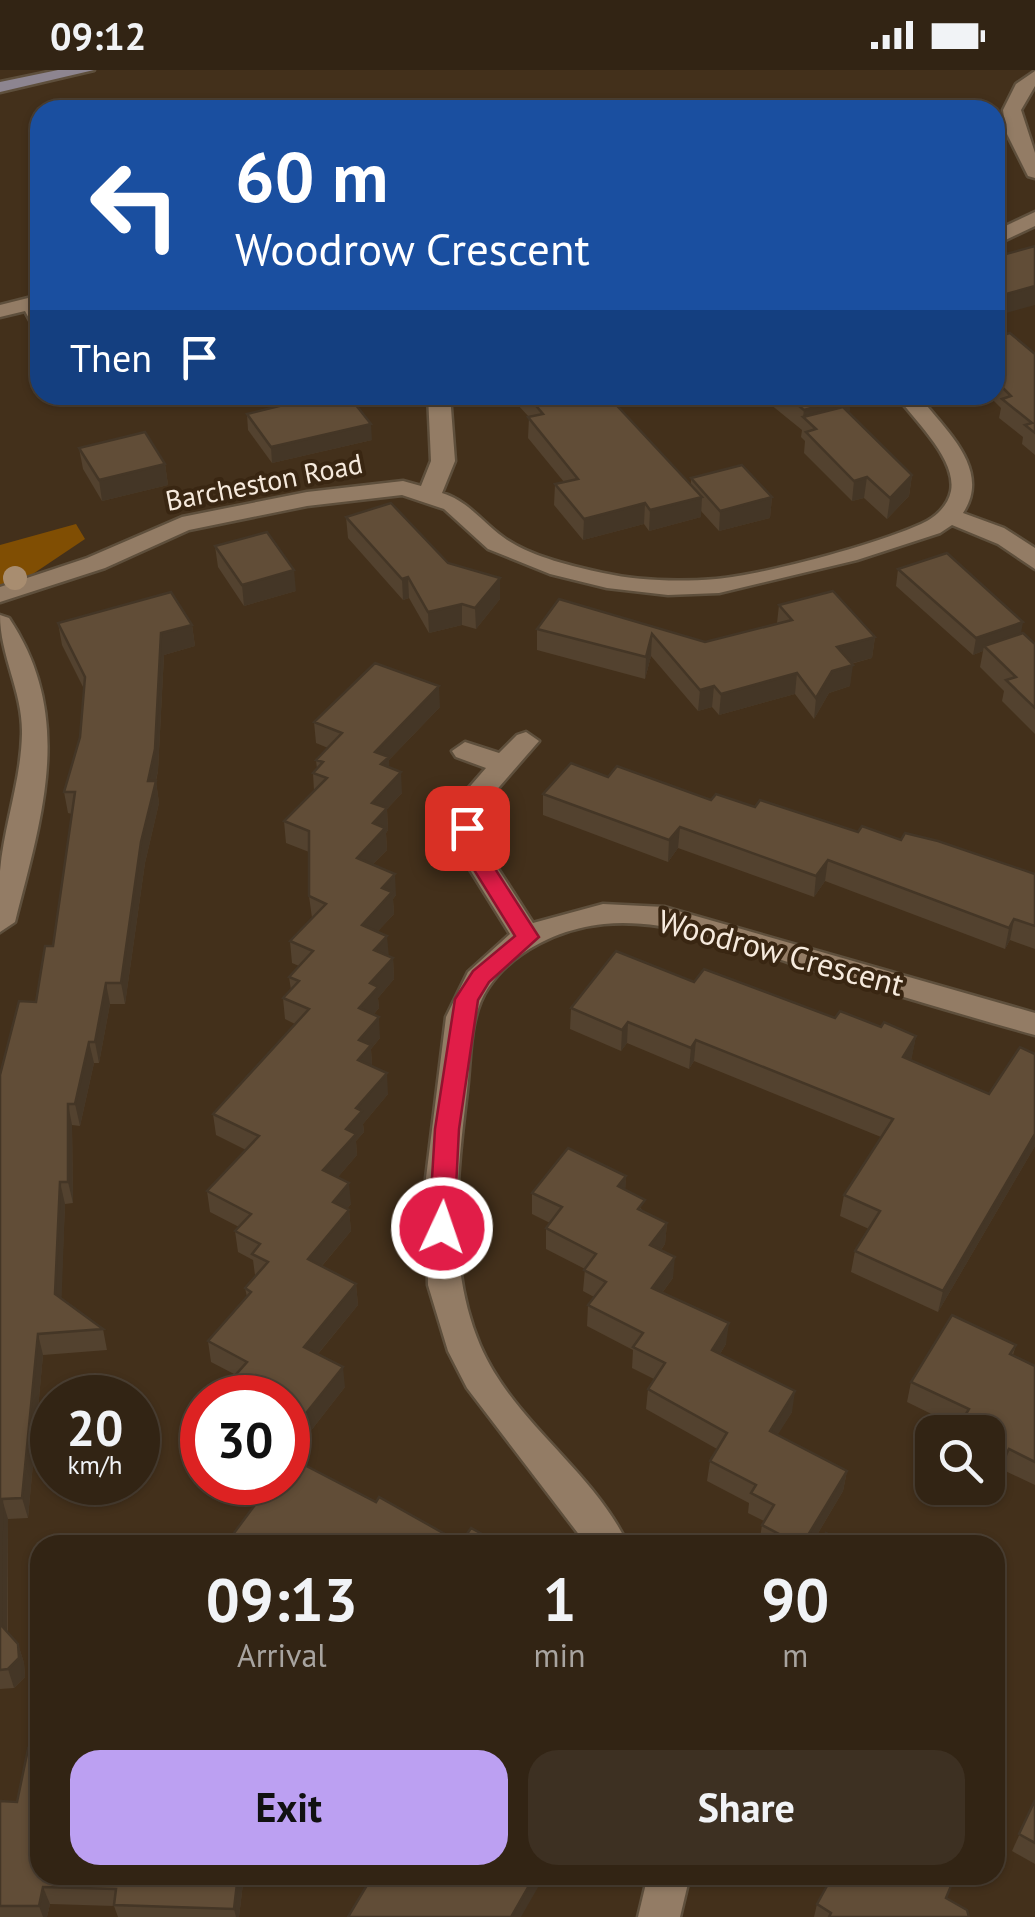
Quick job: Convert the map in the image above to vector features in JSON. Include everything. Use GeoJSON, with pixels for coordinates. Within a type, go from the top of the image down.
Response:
{"type":"FeatureCollection","features":[{"type":"Feature","properties":{"kind":"main road"},"geometry":{"type":"LineString","coordinates":[[0,87],[85,70]]}},
{"type":"Feature","properties":{"kind":"street"},"geometry":{"type":"LineString","coordinates":[[1035,76],[1013,96],[1010,114],[1035,172]]}},
{"type":"Feature","properties":{"kind":"street"},"geometry":{"type":"LineString","coordinates":[[1005,234],[1035,218]]}},
{"type":"Feature","properties":{"kind":"street"},"geometry":{"type":"LineString","coordinates":[[0,311],[30,304]]}},
{"type":"Feature","properties":{"kind":"street"},"geometry":{"type":"LineString","coordinates":[[430,494],[443,461],[440,405]]}},
{"type":"Feature","properties":{"kind":"street"},"geometry":{"type":"LineString","coordinates":[[914,405],[956,462],[964,480],[962,497],[950,516],[997,533],[1020,546],[1035,562]]}},
{"type":"Feature","properties":{"kind":"street","name":"Barcheston Road"},"geometry":{"type":"LineString","coordinates":[[0,594],[96,563],[182,524],[403,488],[452,504],[497,544],[530,558],[607,581],[668,588],[719,586],[856,553],[932,528],[950,516]]}},
{"type":"Feature","properties":{"kind":"street"},"geometry":{"type":"LineString","coordinates":[[0,623],[26,664],[36,730],[24,828],[0,922]]}},
{"type":"Feature","properties":{"kind":"street"},"geometry":{"type":"LineString","coordinates":[[526,741],[480,791],[467,828],[481,865],[528,937]]}},
{"type":"Feature","properties":{"kind":"street"},"geometry":{"type":"LineString","coordinates":[[465,751],[503,764]]}},
{"type":"Feature","properties":{"kind":"street","name":"Woodrow Crescent"},"geometry":{"type":"LineString","coordinates":[[602,1535],[572,1493],[507,1422],[464,1349],[448,1298],[442,1228],[447,1129],[467,999],[481,976],[547,924],[626,912],[706,927],[1035,1024]]}},
{"type":"Feature","properties":{"kind":"street"},"geometry":{"type":"LineString","coordinates":[[659,1917],[667,1885]]}},
{"type":"Feature","properties":{"kind":"shaded area"},"geometry":{"type":"Polygon","coordinates":[[[76,524],[85,539],[0,596],[0,545],[76,524]]]}},
{"type":"Feature","properties":{"kind":"building"},"geometry":{"type":"Polygon","coordinates":[[[1035,246],[1035,286],[1005,294],[1005,254],[1035,246]]]}},
{"type":"Feature","properties":{"kind":"building"},"geometry":{"type":"Polygon","coordinates":[[[1010,333],[1035,354],[1035,433],[1025,425],[1032,423],[1005,401],[1011,396],[1005,390],[1005,334],[1010,333]]]}},
{"type":"Feature","properties":{"kind":"building"},"geometry":{"type":"Polygon","coordinates":[[[283,405],[356,405],[371,424],[271,447],[247,414],[283,405]]]}},
{"type":"Feature","properties":{"kind":"building"},"geometry":{"type":"Polygon","coordinates":[[[535,405],[616,405],[702,497],[650,510],[645,503],[584,519],[555,484],[578,479],[528,417],[543,414],[535,405]]]}},
{"type":"Feature","properties":{"kind":"building"},"geometry":{"type":"Polygon","coordinates":[[[843,407],[912,475],[890,498],[867,477],[854,481],[806,432],[816,429],[803,417],[843,407]]]}},
{"type":"Feature","properties":{"kind":"building"},"geometry":{"type":"Polygon","coordinates":[[[145,432],[165,464],[99,480],[79,448],[145,432]]]}},
{"type":"Feature","properties":{"kind":"building"},"geometry":{"type":"Polygon","coordinates":[[[742,465],[772,497],[720,511],[691,478],[742,465]]]}},
{"type":"Feature","properties":{"kind":"building"},"geometry":{"type":"Polygon","coordinates":[[[391,503],[448,563],[500,578],[475,608],[462,604],[428,612],[408,577],[402,579],[346,517],[391,503]]]}},
{"type":"Feature","properties":{"kind":"building"},"geometry":{"type":"Polygon","coordinates":[[[267,532],[294,570],[242,585],[215,546],[267,532]]]}},
{"type":"Feature","properties":{"kind":"building"},"geometry":{"type":"Polygon","coordinates":[[[947,553],[1023,622],[976,638],[898,569],[947,553]]]}},
{"type":"Feature","properties":{"kind":"building"},"geometry":{"type":"Polygon","coordinates":[[[833,591],[875,637],[837,647],[853,665],[832,671],[816,698],[797,673],[721,694],[714,686],[700,690],[652,634],[646,657],[537,629],[559,599],[705,642],[792,620],[779,605],[833,591]]]}},
{"type":"Feature","properties":{"kind":"building"},"geometry":{"type":"Polygon","coordinates":[[[171,592],[192,625],[161,633],[155,749],[148,781],[156,781],[141,842],[121,983],[106,983],[95,1042],[89,1042],[75,1104],[68,1104],[68,1182],[60,1182],[55,1294],[103,1329],[38,1334],[34,1375],[30,1375],[22,1498],[2,1499],[1,1625],[18,1644],[19,1658],[8,1669],[0,1670],[0,1075],[19,1001],[36,1002],[45,946],[53,946],[75,792],[64,792],[80,737],[85,677],[58,623],[171,592]]]}},
{"type":"Feature","properties":{"kind":"building"},"geometry":{"type":"Polygon","coordinates":[[[1023,633],[1035,644],[1035,708],[1006,680],[1016,677],[984,646],[1023,633]]]}},
{"type":"Feature","properties":{"kind":"building"},"geometry":{"type":"Polygon","coordinates":[[[375,663],[439,686],[375,752],[389,757],[381,764],[401,772],[372,803],[387,808],[373,823],[385,828],[357,858],[395,874],[382,888],[392,892],[362,925],[387,936],[374,950],[393,958],[370,983],[378,987],[359,1008],[379,1017],[359,1040],[371,1045],[358,1060],[387,1073],[356,1108],[362,1111],[346,1129],[356,1134],[323,1170],[349,1183],[333,1202],[349,1210],[308,1259],[356,1284],[304,1347],[343,1367],[310,1408],[310,1375],[236,1375],[247,1362],[208,1341],[251,1292],[245,1288],[268,1262],[252,1254],[260,1244],[235,1231],[251,1214],[207,1191],[259,1136],[213,1114],[309,1009],[283,998],[299,981],[289,977],[313,951],[290,941],[326,904],[309,896],[309,831],[284,821],[327,778],[313,773],[323,762],[316,760],[342,733],[314,722],[375,663]]]}},
{"type":"Feature","properties":{"kind":"building"},"geometry":{"type":"Polygon","coordinates":[[[571,763],[608,777],[617,766],[711,800],[716,794],[755,807],[760,800],[858,832],[862,826],[901,840],[905,833],[1035,874],[1035,926],[1014,919],[1009,928],[828,860],[816,876],[680,827],[669,840],[543,794],[571,763]]]}},
{"type":"Feature","properties":{"kind":"building"},"geometry":{"type":"Polygon","coordinates":[[[616,951],[694,982],[704,969],[835,1018],[840,1011],[881,1027],[884,1022],[916,1036],[903,1057],[989,1094],[1020,1047],[1035,1054],[1035,1134],[943,1291],[855,1251],[880,1211],[844,1195],[893,1119],[696,1040],[691,1048],[628,1022],[622,1030],[571,1008],[616,951]]]}},
{"type":"Feature","properties":{"kind":"building"},"geometry":{"type":"Polygon","coordinates":[[[568,1148],[626,1176],[618,1186],[645,1200],[638,1209],[667,1223],[650,1245],[675,1257],[652,1288],[729,1323],[712,1350],[795,1391],[770,1431],[847,1471],[808,1535],[781,1535],[762,1525],[774,1505],[751,1493],[756,1485],[710,1461],[727,1433],[648,1389],[665,1363],[633,1347],[643,1333],[588,1305],[606,1282],[584,1270],[596,1254],[546,1228],[562,1207],[532,1193],[568,1148]]]}},
{"type":"Feature","properties":{"kind":"building"},"geometry":{"type":"Polygon","coordinates":[[[952,1315],[1016,1345],[1010,1354],[1035,1366],[1035,1462],[1009,1449],[1005,1456],[1005,1415],[965,1415],[969,1409],[911,1382],[952,1315]]]}},
{"type":"Feature","properties":{"kind":"building"},"geometry":{"type":"Polygon","coordinates":[[[310,1468],[376,1502],[379,1497],[447,1535],[232,1535],[255,1505],[310,1505],[310,1468]]]}},
{"type":"Feature","properties":{"kind":"building"},"geometry":{"type":"Polygon","coordinates":[[[28,1749],[30,1885],[237,1885],[234,1909],[114,1905],[116,1889],[43,1887],[39,1906],[0,1906],[0,1801],[17,1802],[28,1749]]]}},
{"type":"Feature","properties":{"kind":"building"},"geometry":{"type":"Polygon","coordinates":[[[1035,1800],[1035,1843],[1019,1834],[1035,1800]]]}},
{"type":"Feature","properties":{"kind":"building"},"geometry":{"type":"Polygon","coordinates":[[[367,1885],[529,1885],[511,1917],[348,1917],[367,1885]]]}},
{"type":"Feature","properties":{"kind":"building"},"geometry":{"type":"Polygon","coordinates":[[[827,1885],[949,1885],[946,1898],[967,1910],[969,1917],[829,1917],[831,1913],[817,1904],[827,1885]]]}},
{"type":"Feature","properties":{"kind":"route"},"geometry":{"type":"LineString","coordinates":[[442,1228],[447,1129],[467,999],[481,976],[528,937],[481,865],[467,828]]}}]}
